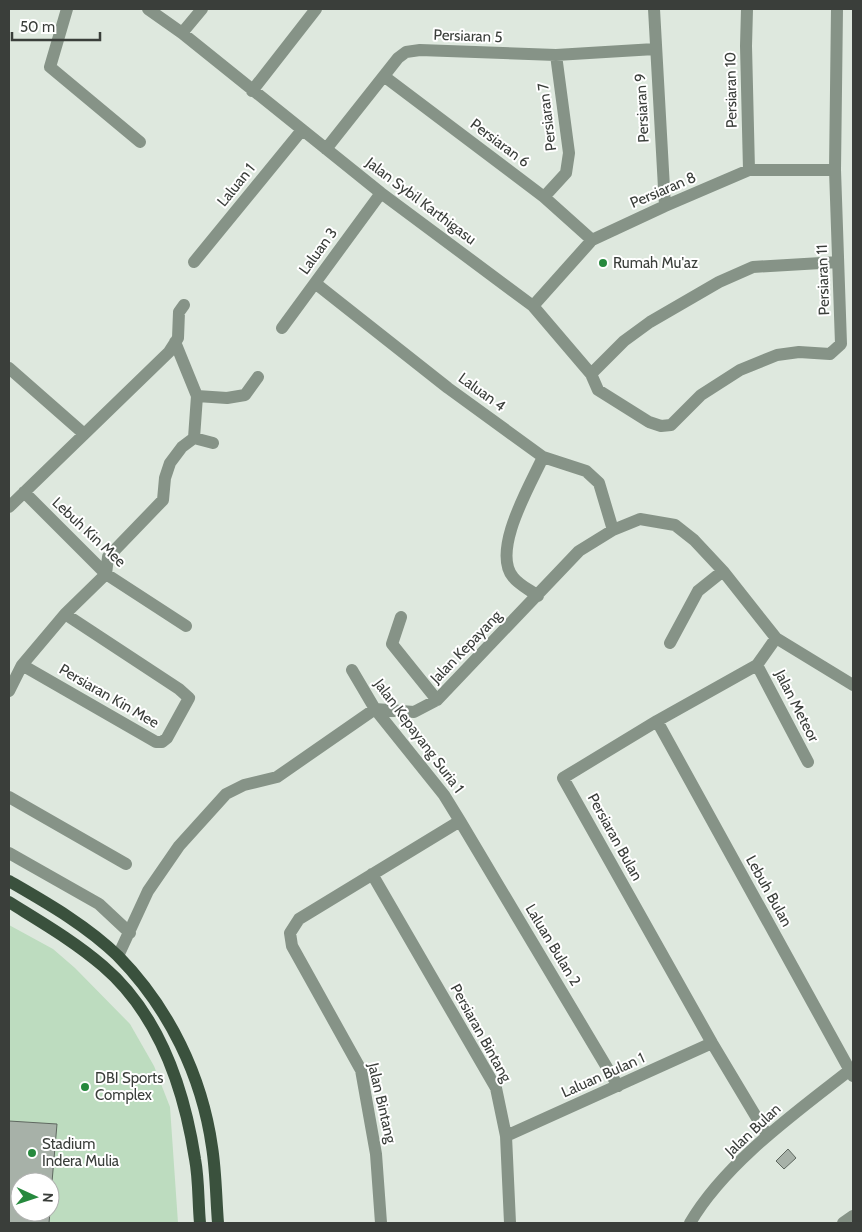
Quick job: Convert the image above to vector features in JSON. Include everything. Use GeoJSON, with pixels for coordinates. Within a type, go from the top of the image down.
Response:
{"type":"FeatureCollection","features":[{"type":"Feature","properties":{"kind":"main road"},"geometry":{"type":"LineString","coordinates":[[9,881],[54,907],[118,956],[156,1002],[179,1038],[206,1115],[212,1148],[218,1223]]}},
{"type":"Feature","properties":{"kind":"main road"},"geometry":{"type":"LineString","coordinates":[[9,902],[70,940],[105,967],[151,1022]]}},
{"type":"Feature","properties":{"kind":"main road"},"geometry":{"type":"LineString","coordinates":[[118,956],[118,969],[146,1005],[151,1022],[173,1071],[196,1160],[200,1223]]}},
{"type":"Feature","properties":{"kind":"street"},"geometry":{"type":"LineString","coordinates":[[67,9],[50,67],[140,142]]}},
{"type":"Feature","properties":{"kind":"street","name":"Jalan Sybil Karthigasu"},"geometry":{"type":"LineString","coordinates":[[148,9],[182,33],[381,193],[533,306],[590,374],[598,390],[649,422],[662,426]]}},
{"type":"Feature","properties":{"kind":"street"},"geometry":{"type":"LineString","coordinates":[[182,33],[202,9]]}},
{"type":"Feature","properties":{"kind":"street"},"geometry":{"type":"LineString","coordinates":[[252,91],[316,9]]}},
{"type":"Feature","properties":{"kind":"street","name":"Persiaran 9"},"geometry":{"type":"LineString","coordinates":[[654,9],[665,206]]}},
{"type":"Feature","properties":{"kind":"street","name":"Persiaran 10"},"geometry":{"type":"LineString","coordinates":[[747,9],[749,170]]}},
{"type":"Feature","properties":{"kind":"street","name":"Persiaran 11"},"geometry":{"type":"LineString","coordinates":[[662,426],[671,425],[701,394],[740,370],[778,355],[799,352],[830,354],[837,350],[841,344],[835,170],[837,9]]}},
{"type":"Feature","properties":{"kind":"street","name":"Persiaran 5"},"geometry":{"type":"LineString","coordinates":[[326,149],[385,77],[398,58],[406,52],[420,50],[556,55],[655,48]]}},
{"type":"Feature","properties":{"kind":"street","name":"Persiaran 7"},"geometry":{"type":"LineString","coordinates":[[544,197],[566,172],[569,152],[556,55]]}},
{"type":"Feature","properties":{"kind":"street","name":"Persiaran 6"},"geometry":{"type":"LineString","coordinates":[[385,77],[544,197],[592,240]]}},
{"type":"Feature","properties":{"kind":"street","name":"Laluan 1"},"geometry":{"type":"LineString","coordinates":[[194,262],[302,130]]}},
{"type":"Feature","properties":{"kind":"street","name":"Persiaran 8"},"geometry":{"type":"LineString","coordinates":[[533,306],[592,240],[665,206],[749,170],[835,170]]}},
{"type":"Feature","properties":{"kind":"street","name":"Laluan 3"},"geometry":{"type":"LineString","coordinates":[[282,328],[381,193]]}},
{"type":"Feature","properties":{"kind":"street"},"geometry":{"type":"LineString","coordinates":[[590,374],[624,341],[650,322],[728,278],[753,267],[838,262]]}},
{"type":"Feature","properties":{"kind":"street","name":"Laluan 4"},"geometry":{"type":"LineString","coordinates":[[315,283],[448,388],[543,457],[586,471],[600,483],[613,530]]}},
{"type":"Feature","properties":{"kind":"street"},"geometry":{"type":"LineString","coordinates":[[9,507],[82,433],[169,352],[178,338],[179,312],[184,305]]}},
{"type":"Feature","properties":{"kind":"street"},"geometry":{"type":"LineString","coordinates":[[175,342],[197,396],[194,438]]}},
{"type":"Feature","properties":{"kind":"street"},"geometry":{"type":"LineString","coordinates":[[9,368],[82,433]]}},
{"type":"Feature","properties":{"kind":"street"},"geometry":{"type":"LineString","coordinates":[[197,396],[227,398],[244,395],[258,377]]}},
{"type":"Feature","properties":{"kind":"street"},"geometry":{"type":"LineString","coordinates":[[9,691],[22,665],[66,614],[106,574],[108,558],[163,500],[165,478],[170,462],[182,446],[194,438],[213,443]]}},
{"type":"Feature","properties":{"kind":"street"},"geometry":{"type":"LineString","coordinates":[[538,596],[514,578],[507,562],[508,538],[520,505],[543,457]]}},
{"type":"Feature","properties":{"kind":"street","name":"Lebuh Kin Mee"},"geometry":{"type":"LineString","coordinates":[[24,492],[106,574],[186,626]]}},
{"type":"Feature","properties":{"kind":"street","name":"Jalan Kepayang"},"geometry":{"type":"LineString","coordinates":[[375,709],[414,712],[437,700],[579,551],[613,530],[640,519],[675,525],[694,540],[723,572],[776,638],[853,685]]}},
{"type":"Feature","properties":{"kind":"street"},"geometry":{"type":"LineString","coordinates":[[670,643],[698,592],[723,572]]}},
{"type":"Feature","properties":{"kind":"street","name":"Persiaran Kin Mee"},"geometry":{"type":"LineString","coordinates":[[22,665],[156,742],[162,742],[167,738],[190,698],[66,614]]}},
{"type":"Feature","properties":{"kind":"street"},"geometry":{"type":"LineString","coordinates":[[401,617],[392,644],[437,700]]}},
{"type":"Feature","properties":{"kind":"street","name":"Persiaran Bulan"},"geometry":{"type":"LineString","coordinates":[[767,1135],[712,1043],[563,778],[656,721],[757,665],[776,638]]}},
{"type":"Feature","properties":{"kind":"street","name":"Jalan Meteor"},"geometry":{"type":"LineString","coordinates":[[757,665],[808,762]]}},
{"type":"Feature","properties":{"kind":"street","name":"Jalan Kepayang Suria 1"},"geometry":{"type":"LineString","coordinates":[[352,670],[375,709],[444,795],[460,821]]}},
{"type":"Feature","properties":{"kind":"street"},"geometry":{"type":"LineString","coordinates":[[118,956],[148,891],[179,846],[226,794],[244,785],[277,777],[375,709]]}},
{"type":"Feature","properties":{"kind":"street","name":"Lebuh Bulan"},"geometry":{"type":"LineString","coordinates":[[656,721],[852,1073]]}},
{"type":"Feature","properties":{"kind":"street"},"geometry":{"type":"LineString","coordinates":[[9,797],[126,864]]}},
{"type":"Feature","properties":{"kind":"street"},"geometry":{"type":"LineString","coordinates":[[372,874],[460,821]]}},
{"type":"Feature","properties":{"kind":"street","name":"Laluan Bulan 2"},"geometry":{"type":"LineString","coordinates":[[460,821],[618,1086]]}},
{"type":"Feature","properties":{"kind":"street"},"geometry":{"type":"LineString","coordinates":[[9,854],[99,904],[130,933]]}},
{"type":"Feature","properties":{"kind":"street","name":"Jalan Bintang"},"geometry":{"type":"LineString","coordinates":[[372,874],[299,919],[290,933],[292,946],[361,1070],[376,1154],[382,1223]]}},
{"type":"Feature","properties":{"kind":"street","name":"Persiaran Bintang"},"geometry":{"type":"LineString","coordinates":[[372,874],[496,1088],[506,1136],[510,1223]]}},
{"type":"Feature","properties":{"kind":"street","name":"Laluan Bulan 1"},"geometry":{"type":"LineString","coordinates":[[506,1136],[712,1043]]}},
{"type":"Feature","properties":{"kind":"street","name":"Jalan Bulan"},"geometry":{"type":"LineString","coordinates":[[690,1223],[702,1203],[767,1135],[852,1073]]}},
{"type":"Feature","properties":{"kind":"street"},"geometry":{"type":"LineString","coordinates":[[843,1223],[853,1216]]}},
{"type":"Feature","properties":{"kind":"green space","name":"DBI Sports Complex"},"geometry":{"type":"Polygon","coordinates":[[[9,925],[53,949],[75,968],[130,1024],[154,1066],[170,1107],[178,1223],[9,1223],[9,925]]]}},
{"type":"Feature","properties":{"kind":"building","name":"Stadium Indera Mulia"},"geometry":{"type":"Polygon","coordinates":[[[9,1121],[57,1124],[53,1172],[10,1172],[10,1222],[49,1223],[9,1223],[9,1121]]]}},
{"type":"Feature","properties":{"kind":"building"},"geometry":{"type":"Polygon","coordinates":[[[788,1149],[796,1158],[784,1169],[776,1161],[788,1149]]]}},
{"type":"Feature","properties":{"kind":"place","name":"Rumah Mu'az"},"geometry":{"type":"Point","coordinates":[603,263]}},
{"type":"Feature","properties":{"kind":"place","name":"DBI Sports Complex"},"geometry":{"type":"Point","coordinates":[85,1087]}},
{"type":"Feature","properties":{"kind":"place","name":"Stadium Indera Mulia"},"geometry":{"type":"Point","coordinates":[32,1153]}}]}
